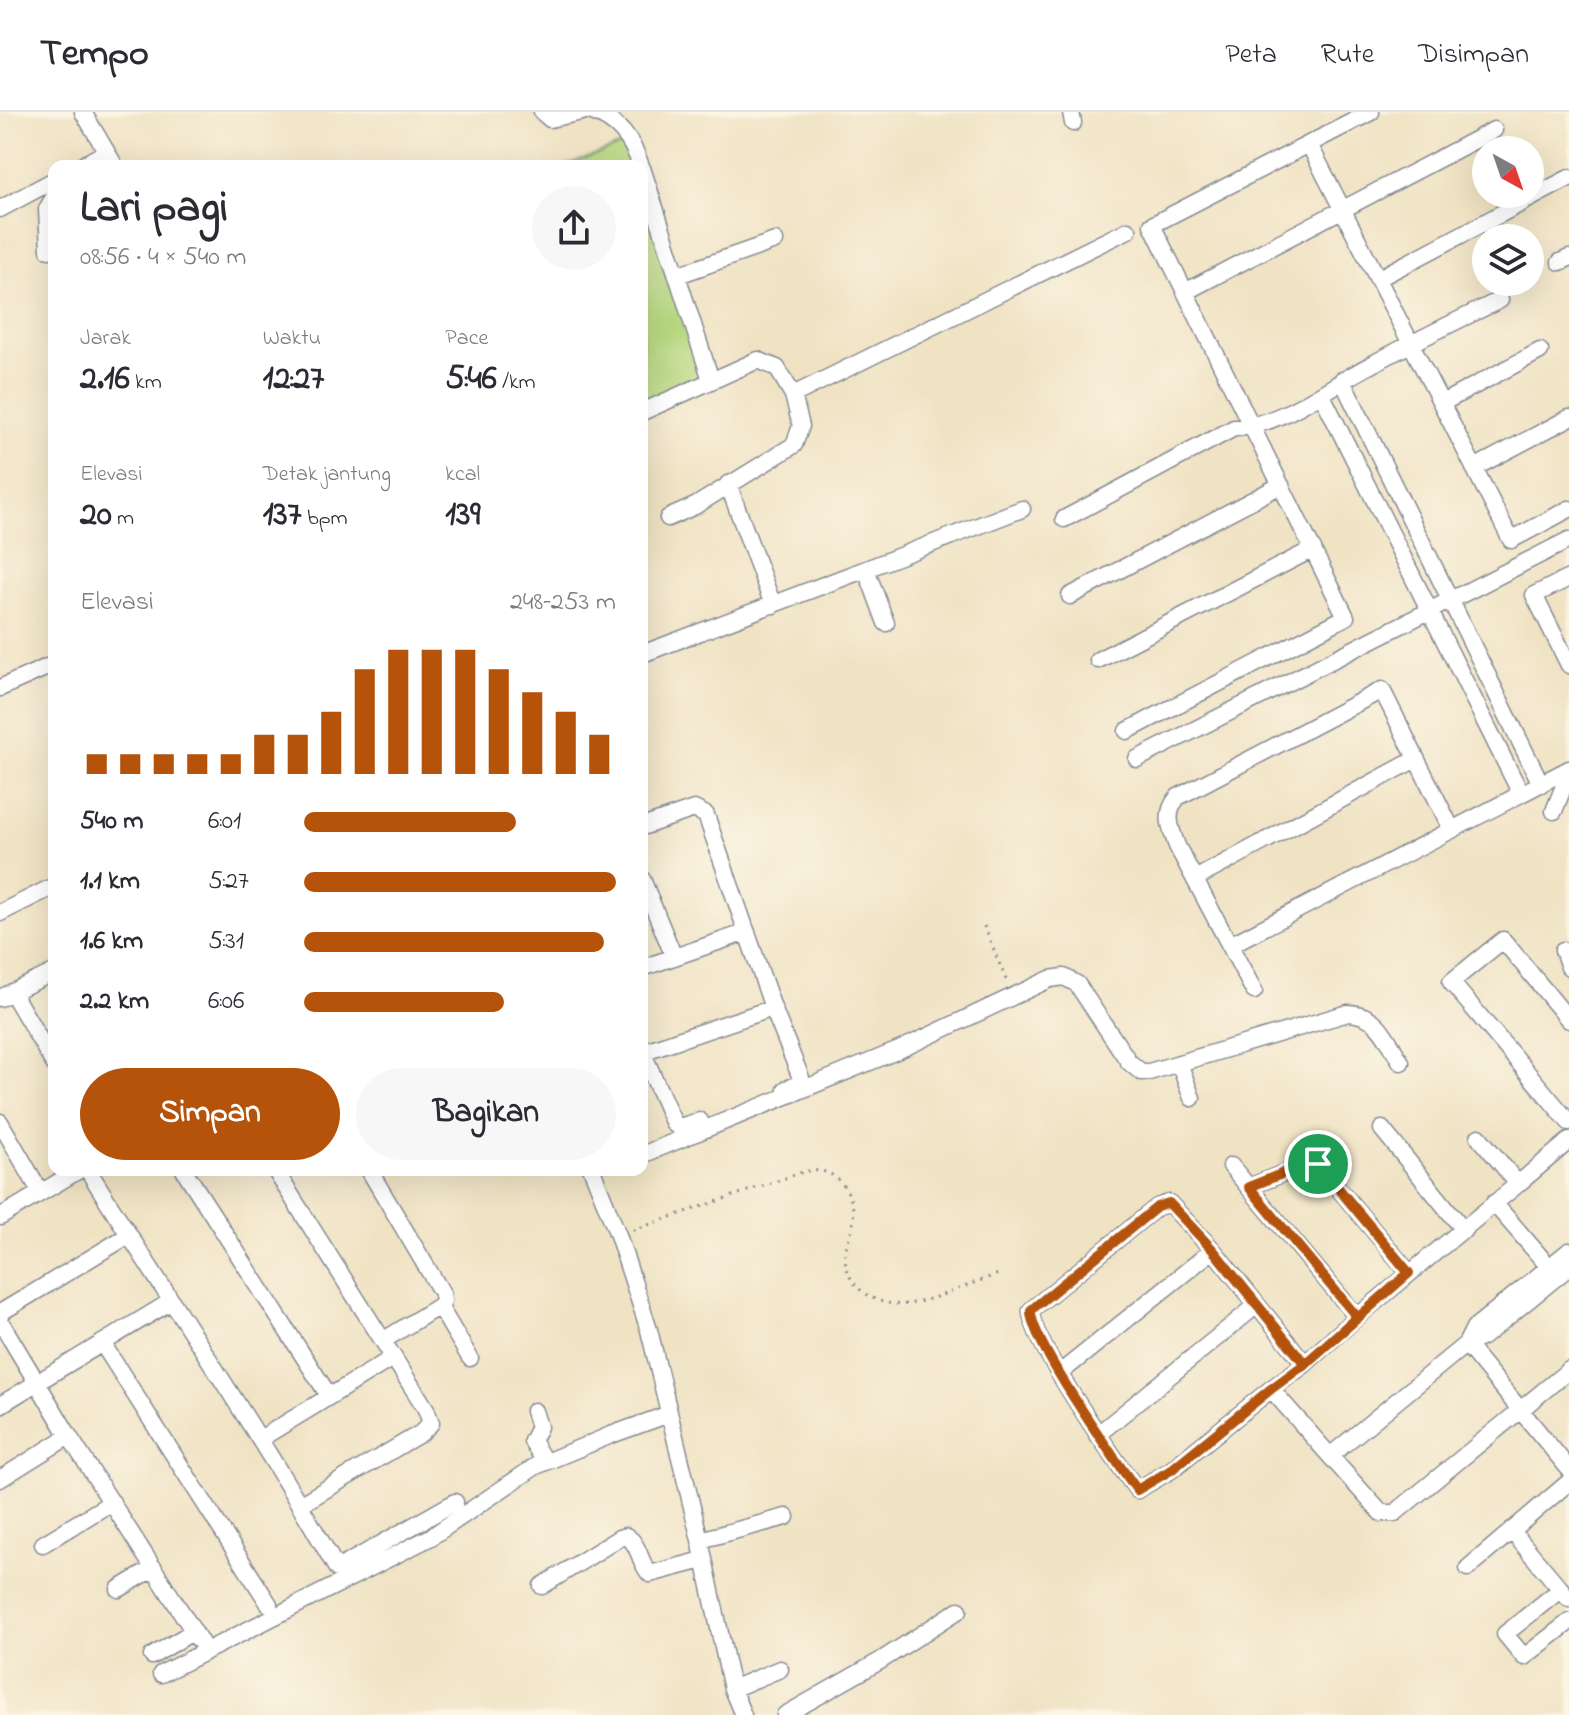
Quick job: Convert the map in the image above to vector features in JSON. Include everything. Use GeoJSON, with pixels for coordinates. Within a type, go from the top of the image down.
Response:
{"type":"FeatureCollection","features":[{"type":"Feature","properties":{"kind":"street"},"geometry":{"type":"LineString","coordinates":[[83,112],[110,159]]}},
{"type":"Feature","properties":{"kind":"street"},"geometry":{"type":"LineString","coordinates":[[542,112],[550,119],[582,112]]}},
{"type":"Feature","properties":{"kind":"street"},"geometry":{"type":"LineString","coordinates":[[592,112],[607,117],[625,132],[639,160]]}},
{"type":"Feature","properties":{"kind":"street"},"geometry":{"type":"LineString","coordinates":[[1127,731],[1346,617],[1152,225],[1371,112]]}},
{"type":"Feature","properties":{"kind":"street"},"geometry":{"type":"LineString","coordinates":[[1185,292],[1494,130]]}},
{"type":"Feature","properties":{"kind":"street"},"geometry":{"type":"LineString","coordinates":[[1309,144],[1511,540],[1569,509]]}},
{"type":"Feature","properties":{"kind":"street"},"geometry":{"type":"LineString","coordinates":[[1379,278],[1569,178]]}},
{"type":"Feature","properties":{"kind":"street"},"geometry":{"type":"LineString","coordinates":[[0,209],[48,183]]}},
{"type":"Feature","properties":{"kind":"street"},"geometry":{"type":"LineString","coordinates":[[648,185],[711,380]]}},
{"type":"Feature","properties":{"kind":"street"},"geometry":{"type":"LineString","coordinates":[[48,207],[48,230]]}},
{"type":"Feature","properties":{"kind":"street"},"geometry":{"type":"LineString","coordinates":[[793,395],[1128,230]]}},
{"type":"Feature","properties":{"kind":"street"},"geometry":{"type":"LineString","coordinates":[[678,275],[775,241]]}},
{"type":"Feature","properties":{"kind":"street"},"geometry":{"type":"LineString","coordinates":[[1064,519],[1234,428],[1252,428],[1322,395],[1342,380],[1411,343],[1500,300]]}},
{"type":"Feature","properties":{"kind":"street"},"geometry":{"type":"LineString","coordinates":[[1442,403],[1540,351]]}},
{"type":"Feature","properties":{"kind":"street"},"geometry":{"type":"LineString","coordinates":[[648,409],[749,362],[765,361],[777,368],[793,395],[801,426],[794,445],[695,506],[668,518]]}},
{"type":"Feature","properties":{"kind":"street"},"geometry":{"type":"LineString","coordinates":[[1342,380],[1541,784]]}},
{"type":"Feature","properties":{"kind":"street"},"geometry":{"type":"LineString","coordinates":[[1322,395],[1521,794]]}},
{"type":"Feature","properties":{"kind":"street"},"geometry":{"type":"LineString","coordinates":[[1474,468],[1569,418]]}},
{"type":"Feature","properties":{"kind":"street"},"geometry":{"type":"LineString","coordinates":[[728,484],[773,605]]}},
{"type":"Feature","properties":{"kind":"street"},"geometry":{"type":"LineString","coordinates":[[1070,596],[1281,485]]}},
{"type":"Feature","properties":{"kind":"street"},"geometry":{"type":"LineString","coordinates":[[648,652],[1022,509]]}},
{"type":"Feature","properties":{"kind":"street"},"geometry":{"type":"LineString","coordinates":[[1137,759],[1569,540]]}},
{"type":"Feature","properties":{"kind":"street"},"geometry":{"type":"LineString","coordinates":[[1098,660],[1313,549]]}},
{"type":"Feature","properties":{"kind":"street"},"geometry":{"type":"LineString","coordinates":[[866,569],[886,623]]}},
{"type":"Feature","properties":{"kind":"street"},"geometry":{"type":"LineString","coordinates":[[1569,578],[1534,595],[1569,665]]}},
{"type":"Feature","properties":{"kind":"street"},"geometry":{"type":"LineString","coordinates":[[0,688],[48,667]]}},
{"type":"Feature","properties":{"kind":"street"},"geometry":{"type":"LineString","coordinates":[[1254,991],[1169,824],[1170,806],[1178,797],[1382,690],[1452,830]]}},
{"type":"Feature","properties":{"kind":"street"},"geometry":{"type":"LineString","coordinates":[[1195,879],[1416,759]]}},
{"type":"Feature","properties":{"kind":"street"},"geometry":{"type":"LineString","coordinates":[[1230,945],[1569,771]]}},
{"type":"Feature","properties":{"kind":"street"},"geometry":{"type":"LineString","coordinates":[[1554,811],[1569,771]]}},
{"type":"Feature","properties":{"kind":"street"},"geometry":{"type":"LineString","coordinates":[[648,825],[694,809],[703,812],[801,1078],[801,1087]]}},
{"type":"Feature","properties":{"kind":"street"},"geometry":{"type":"LineString","coordinates":[[0,913],[48,889]]}},
{"type":"Feature","properties":{"kind":"street"},"geometry":{"type":"LineString","coordinates":[[648,894],[674,957]]}},
{"type":"Feature","properties":{"kind":"street"},"geometry":{"type":"LineString","coordinates":[[648,966],[747,932]]}},
{"type":"Feature","properties":{"kind":"street"},"geometry":{"type":"LineString","coordinates":[[1569,1020],[1503,940],[1451,982],[1569,1122]]}},
{"type":"Feature","properties":{"kind":"street"},"geometry":{"type":"LineString","coordinates":[[1563,950],[1569,967]]}},
{"type":"Feature","properties":{"kind":"street"},"geometry":{"type":"LineString","coordinates":[[48,975],[6,995],[48,1055]]}},
{"type":"Feature","properties":{"kind":"street"},"geometry":{"type":"LineString","coordinates":[[648,1152],[801,1087],[899,1050],[1050,979],[1072,980],[1077,984],[1135,1068],[1141,1072],[1348,1013],[1370,1016],[1401,1062]]}},
{"type":"Feature","properties":{"kind":"street"},"geometry":{"type":"LineString","coordinates":[[648,1049],[773,1008]]}},
{"type":"Feature","properties":{"kind":"street"},"geometry":{"type":"LineString","coordinates":[[1179,1063],[1192,1098]]}},
{"type":"Feature","properties":{"kind":"street"},"geometry":{"type":"LineString","coordinates":[[648,1065],[674,1124],[679,1127],[801,1087]]}},
{"type":"Feature","properties":{"kind":"street"},"geometry":{"type":"LineString","coordinates":[[0,1122],[41,1193]]}},
{"type":"Feature","properties":{"kind":"street"},"geometry":{"type":"LineString","coordinates":[[1382,1129],[1464,1230]]}},
{"type":"Feature","properties":{"kind":"street"},"geometry":{"type":"LineString","coordinates":[[1479,1137],[1518,1184]]}},
{"type":"Feature","properties":{"kind":"street"},"geometry":{"type":"LineString","coordinates":[[1305,1364],[1174,1205],[1164,1203],[1031,1310],[1030,1317],[1060,1373],[1097,1435],[1137,1490],[1171,1470],[1305,1364],[1409,1273],[1569,1141]]}},
{"type":"Feature","properties":{"kind":"street"},"geometry":{"type":"LineString","coordinates":[[1249,1187],[1299,1167],[1318,1164],[1409,1273]]}},
{"type":"Feature","properties":{"kind":"street"},"geometry":{"type":"LineString","coordinates":[[1231,1166],[1357,1317]]}},
{"type":"Feature","properties":{"kind":"street"},"geometry":{"type":"LineString","coordinates":[[0,1217],[69,1176]]}},
{"type":"Feature","properties":{"kind":"street"},"geometry":{"type":"LineString","coordinates":[[92,1176],[301,1504],[337,1569],[455,1502]]}},
{"type":"Feature","properties":{"kind":"street"},"geometry":{"type":"LineString","coordinates":[[188,1176],[329,1396]]}},
{"type":"Feature","properties":{"kind":"street"},"geometry":{"type":"LineString","coordinates":[[279,1176],[384,1340],[426,1409],[431,1423],[428,1428],[301,1504]]}},
{"type":"Feature","properties":{"kind":"street"},"geometry":{"type":"LineString","coordinates":[[373,1176],[442,1293],[443,1301],[384,1340]]}},
{"type":"Feature","properties":{"kind":"street"},"geometry":{"type":"LineString","coordinates":[[598,1176],[649,1330],[732,1689],[743,1715]]}},
{"type":"Feature","properties":{"kind":"street"},"geometry":{"type":"LineString","coordinates":[[1494,1203],[1558,1270]]}},
{"type":"Feature","properties":{"kind":"street"},"geometry":{"type":"LineString","coordinates":[[0,1313],[129,1235]]}},
{"type":"Feature","properties":{"kind":"street"},"geometry":{"type":"LineString","coordinates":[[1060,1373],[1213,1250]]}},
{"type":"Feature","properties":{"kind":"street"},"geometry":{"type":"LineString","coordinates":[[1330,1456],[1466,1344],[1483,1337],[1558,1270],[1569,1251]]}},
{"type":"Feature","properties":{"kind":"street"},"geometry":{"type":"LineString","coordinates":[[0,1405],[170,1302]]}},
{"type":"Feature","properties":{"kind":"street"},"geometry":{"type":"LineString","coordinates":[[1097,1435],[1257,1305]]}},
{"type":"Feature","properties":{"kind":"street"},"geometry":{"type":"LineString","coordinates":[[439,1306],[470,1358]]}},
{"type":"Feature","properties":{"kind":"street"},"geometry":{"type":"LineString","coordinates":[[0,1321],[197,1637],[152,1656]]}},
{"type":"Feature","properties":{"kind":"street"},"geometry":{"type":"LineString","coordinates":[[102,1343],[269,1604]]}},
{"type":"Feature","properties":{"kind":"street"},"geometry":{"type":"LineString","coordinates":[[1466,1344],[1569,1469]]}},
{"type":"Feature","properties":{"kind":"street"},"geometry":{"type":"LineString","coordinates":[[260,1439],[394,1357]]}},
{"type":"Feature","properties":{"kind":"street"},"geometry":{"type":"LineString","coordinates":[[1271,1389],[1381,1513],[1395,1513],[1569,1370]]}},
{"type":"Feature","properties":{"kind":"street"},"geometry":{"type":"LineString","coordinates":[[534,1411],[539,1427],[532,1441],[545,1462]]}},
{"type":"Feature","properties":{"kind":"street"},"geometry":{"type":"LineString","coordinates":[[161,1674],[431,1537],[545,1462],[669,1414]]}},
{"type":"Feature","properties":{"kind":"street"},"geometry":{"type":"LineString","coordinates":[[1,1475],[69,1436]]}},
{"type":"Feature","properties":{"kind":"street"},"geometry":{"type":"LineString","coordinates":[[1468,1568],[1569,1482]]}},
{"type":"Feature","properties":{"kind":"street"},"geometry":{"type":"LineString","coordinates":[[43,1544],[112,1502]]}},
{"type":"Feature","properties":{"kind":"street"},"geometry":{"type":"LineString","coordinates":[[700,1540],[786,1517]]}},
{"type":"Feature","properties":{"kind":"street"},"geometry":{"type":"LineString","coordinates":[[1511,1530],[1565,1594],[1505,1634],[1524,1657],[1569,1622]]}},
{"type":"Feature","properties":{"kind":"street"},"geometry":{"type":"LineString","coordinates":[[542,1586],[626,1536],[635,1544],[650,1574],[703,1560]]}},
{"type":"Feature","properties":{"kind":"street"},"geometry":{"type":"LineString","coordinates":[[119,1589],[154,1568]]}},
{"type":"Feature","properties":{"kind":"street"},"geometry":{"type":"LineString","coordinates":[[785,1715],[856,1676],[959,1610]]}},
{"type":"Feature","properties":{"kind":"street"},"geometry":{"type":"LineString","coordinates":[[732,1689],[780,1669]]}},
{"type":"Feature","properties":{"kind":"path"},"geometry":{"type":"LineString","coordinates":[[984,926],[1013,996]]}},
{"type":"Feature","properties":{"kind":"path"},"geometry":{"type":"LineString","coordinates":[[618,1235],[806,1171],[826,1172],[842,1184],[853,1200],[854,1221],[844,1256],[849,1277],[864,1294],[889,1305],[911,1304],[1001,1273]]}},
{"type":"Feature","properties":{"kind":"green space"},"geometry":{"type":"Polygon","coordinates":[[[625,144],[630,160],[581,160],[625,144]]]}},
{"type":"Feature","properties":{"kind":"green space"},"geometry":{"type":"Polygon","coordinates":[[[648,212],[705,378],[648,402],[648,212]]]}},
{"type":"Feature","properties":{"kind":"route"},"geometry":{"type":"LineString","coordinates":[[1318,1164],[1309,1163],[1249,1187],[1357,1317],[1305,1364],[1171,1470],[1137,1490],[1097,1435],[1060,1373],[1033,1324],[1031,1310],[1157,1207],[1169,1203],[1213,1250],[1305,1364],[1409,1273],[1318,1164]]}}]}
